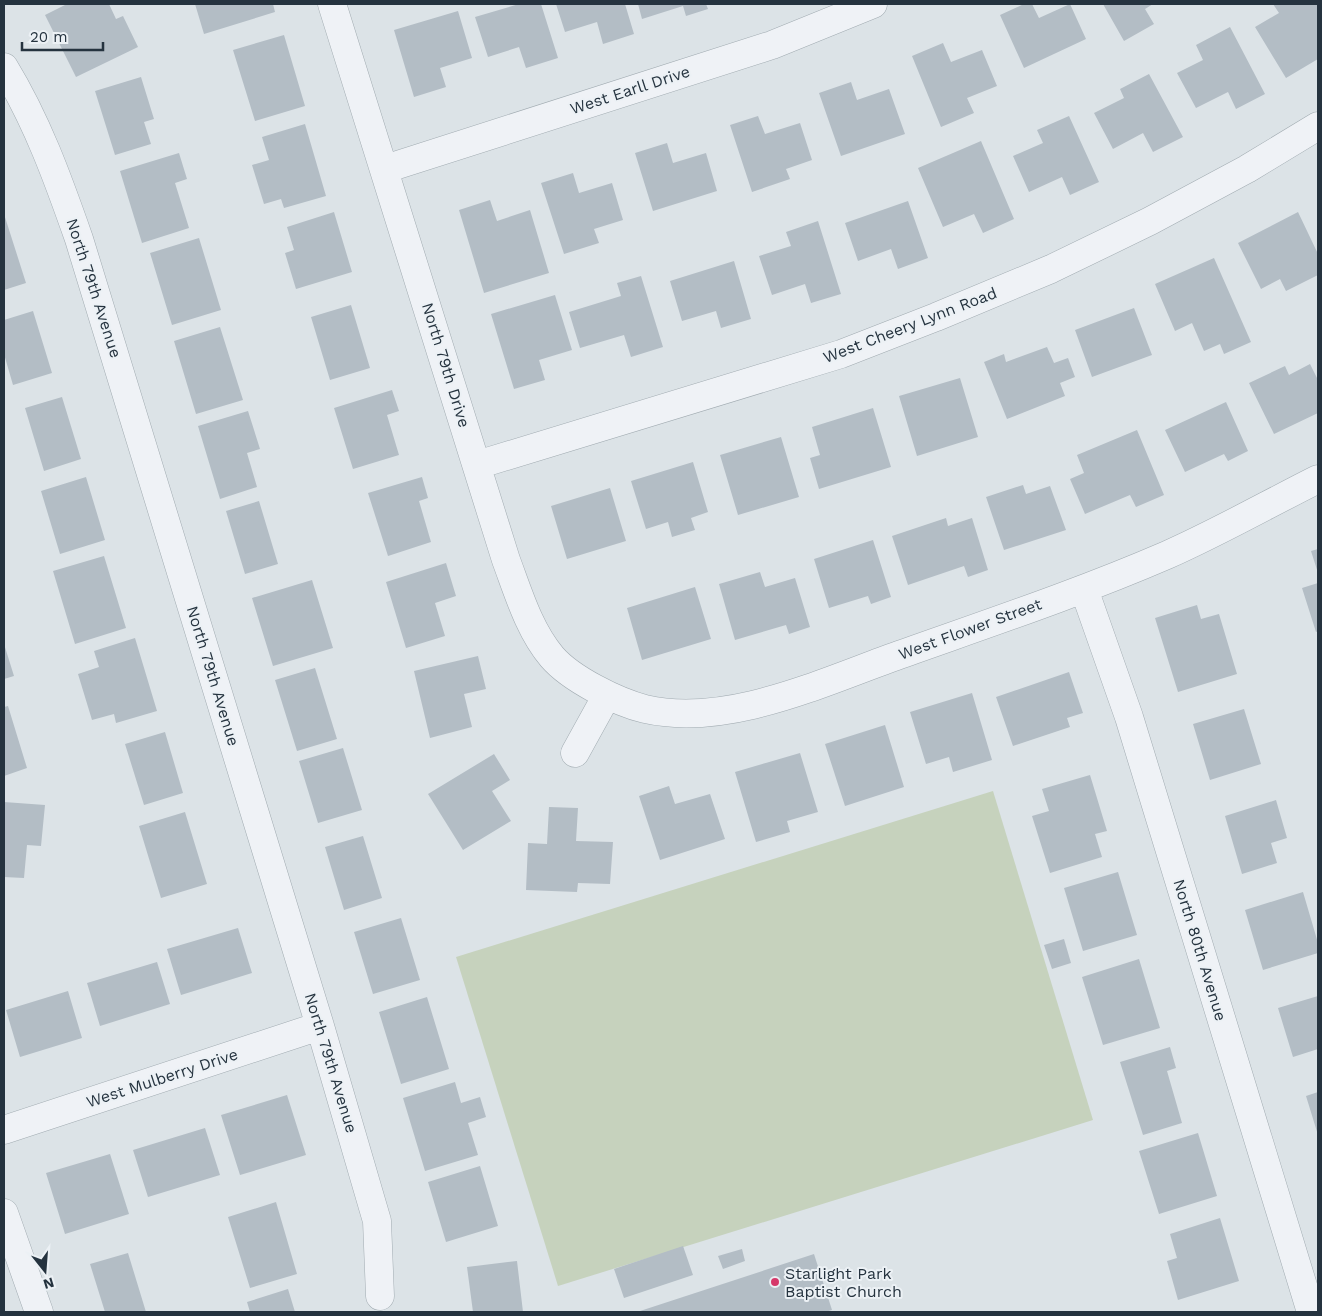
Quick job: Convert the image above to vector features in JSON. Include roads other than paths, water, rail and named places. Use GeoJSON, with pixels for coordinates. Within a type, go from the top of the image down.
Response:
{"type":"FeatureCollection","features":[{"type":"Feature","properties":{"kind":"street","name":"North 79th Drive"},"geometry":{"type":"LineString","coordinates":[[332,4],[478,465],[506,560],[528,617],[552,657],[584,682],[607,695]]}},
{"type":"Feature","properties":{"kind":"street","name":"West Earll Drive"},"geometry":{"type":"LineString","coordinates":[[385,169],[772,45],[873,4]]}},
{"type":"Feature","properties":{"kind":"street","name":"North 79th Avenue"},"geometry":{"type":"LineString","coordinates":[[4,67],[17,88],[48,152],[79,239],[320,1026],[377,1220],[380,1296]]}},
{"type":"Feature","properties":{"kind":"street","name":"West Cheery Lynn Road"},"geometry":{"type":"LineString","coordinates":[[478,465],[841,354],[936,318],[1051,269],[1150,221],[1247,169],[1318,126]]}},
{"type":"Feature","properties":{"kind":"street","name":"West Flower Street"},"geometry":{"type":"LineString","coordinates":[[607,695],[644,709],[680,715],[729,709],[782,696],[1084,589],[1194,542],[1318,479]]}},
{"type":"Feature","properties":{"kind":"street","name":"North 80th Avenue"},"geometry":{"type":"LineString","coordinates":[[1084,589],[1130,717],[1311,1312]]}},
{"type":"Feature","properties":{"kind":"street"},"geometry":{"type":"LineString","coordinates":[[575,753],[607,695]]}},
{"type":"Feature","properties":{"kind":"street","name":"West Mulberry Drive"},"geometry":{"type":"LineString","coordinates":[[4,1130],[320,1026]]}},
{"type":"Feature","properties":{"kind":"street"},"geometry":{"type":"LineString","coordinates":[[4,1213],[39,1312]]}},
{"type":"Feature","properties":{"kind":"place","name":"Starlight Park Baptist Church"},"geometry":{"type":"Point","coordinates":[775,1282]}}]}
